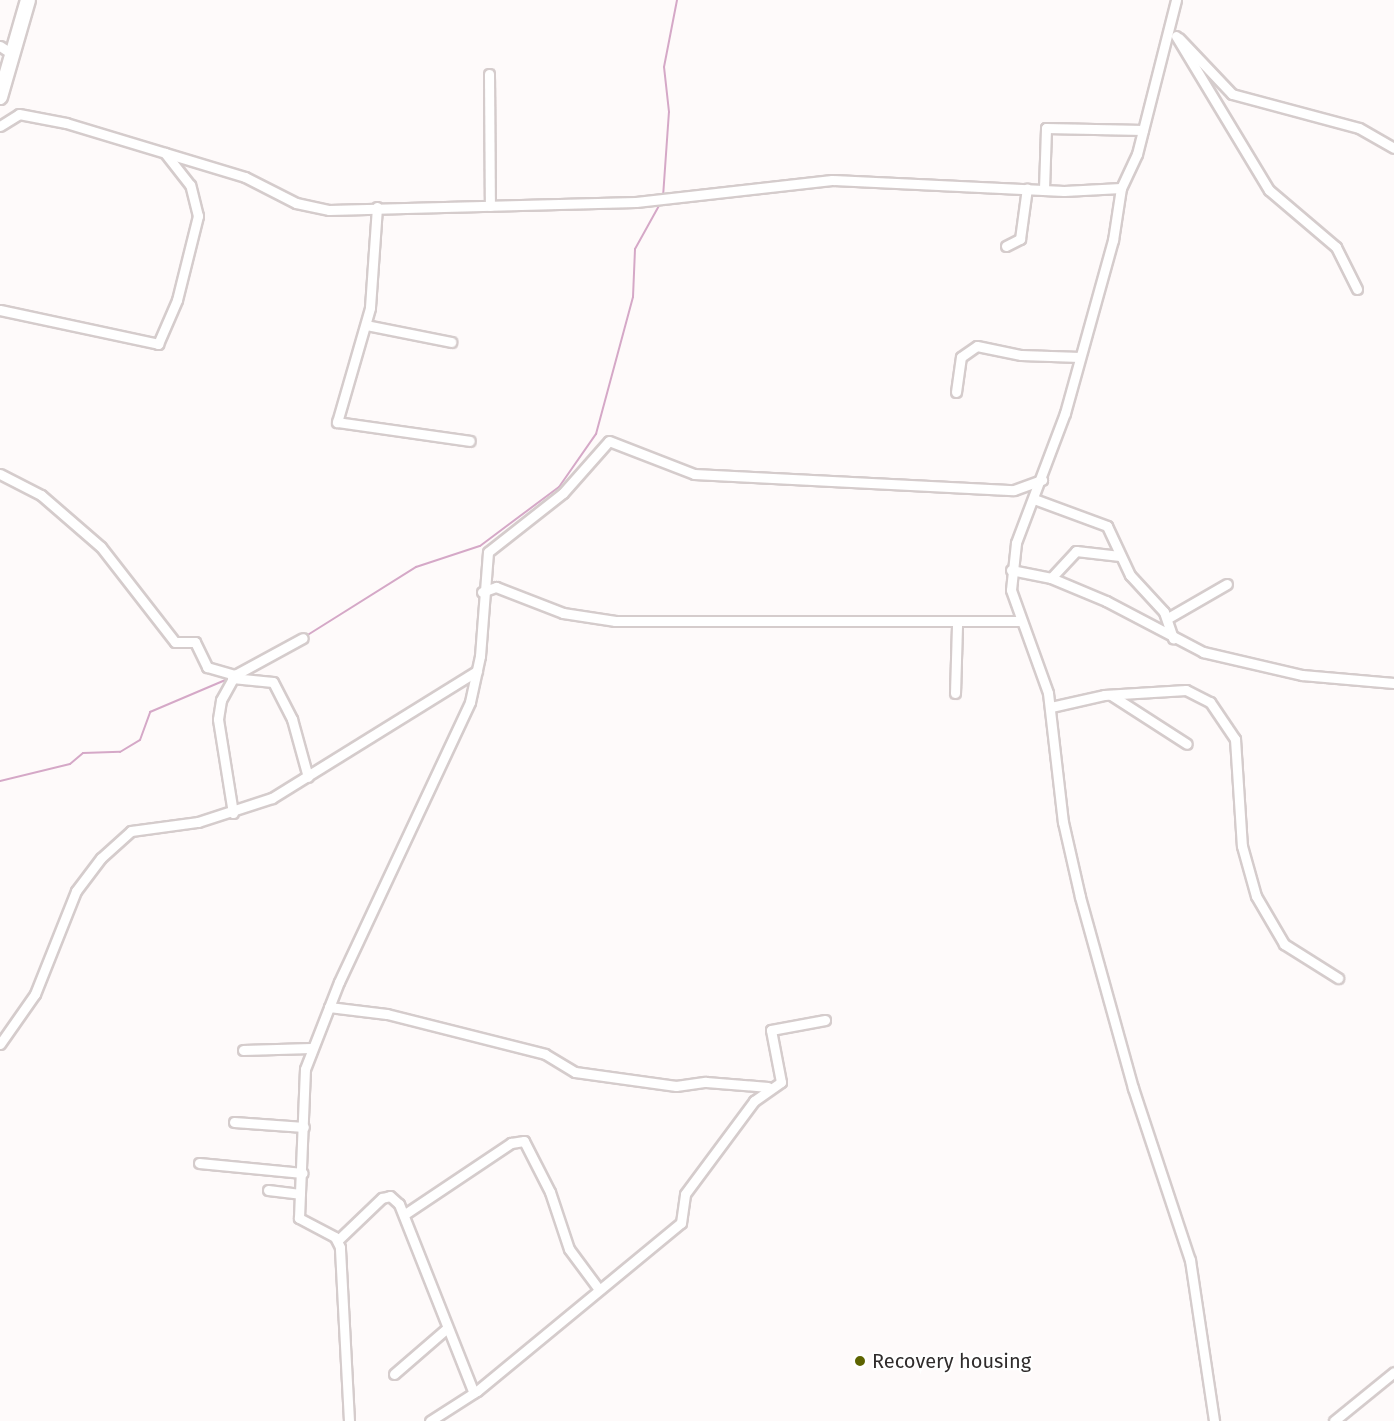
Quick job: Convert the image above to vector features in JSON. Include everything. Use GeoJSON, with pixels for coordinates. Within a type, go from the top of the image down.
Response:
{"type":"FeatureCollection","features":[{"type":"Feature","properties":{"kind":"highway"},"geometry":{"type":"LineString","coordinates":[[0,97],[28,0]]}},
{"type":"Feature","properties":{"kind":"street"},"geometry":{"type":"LineString","coordinates":[[1176,0],[1173,34],[1143,130],[1121,188],[1113,240],[1080,357],[1011,570],[1021,621],[1051,707],[1067,846],[1133,1088],[1190,1260],[1214,1421]]}},
{"type":"Feature","properties":{"kind":"street"},"geometry":{"type":"LineString","coordinates":[[1173,34],[1232,93],[1359,128],[1394,148]]}},
{"type":"Feature","properties":{"kind":"street"},"geometry":{"type":"LineString","coordinates":[[1173,34],[1269,190],[1336,247],[1357,289]]}},
{"type":"Feature","properties":{"kind":"street"},"geometry":{"type":"LineString","coordinates":[[0,46],[12,54]]}},
{"type":"Feature","properties":{"kind":"street"},"geometry":{"type":"LineString","coordinates":[[489,74],[490,206]]}},
{"type":"Feature","properties":{"kind":"street"},"geometry":{"type":"LineString","coordinates":[[0,126],[27,114],[245,177],[306,207],[636,202],[832,180],[1044,189],[1121,188]]}},
{"type":"Feature","properties":{"kind":"street"},"geometry":{"type":"LineString","coordinates":[[1044,189],[1046,128],[1143,130]]}},
{"type":"Feature","properties":{"kind":"street"},"geometry":{"type":"LineString","coordinates":[[0,310],[158,344],[175,307],[198,216],[190,186],[165,153]]}},
{"type":"Feature","properties":{"kind":"street"},"geometry":{"type":"LineString","coordinates":[[1006,246],[1020,239],[1027,188]]}},
{"type":"Feature","properties":{"kind":"street"},"geometry":{"type":"LineString","coordinates":[[377,207],[366,325],[338,424],[470,441]]}},
{"type":"Feature","properties":{"kind":"street"},"geometry":{"type":"LineString","coordinates":[[366,325],[451,342]]}},
{"type":"Feature","properties":{"kind":"street"},"geometry":{"type":"LineString","coordinates":[[956,392],[961,357],[977,346],[1080,357]]}},
{"type":"Feature","properties":{"kind":"street"},"geometry":{"type":"LineString","coordinates":[[338,1240],[301,1221],[300,1194],[311,1048],[452,748],[477,671],[482,592],[488,552],[563,494],[609,441],[694,474],[1014,490],[1042,480]]}},
{"type":"Feature","properties":{"kind":"street"},"geometry":{"type":"LineString","coordinates":[[0,474],[41,495],[101,546],[175,642],[195,642],[209,668],[234,676],[273,682],[292,719],[308,777]]}},
{"type":"Feature","properties":{"kind":"street"},"geometry":{"type":"LineString","coordinates":[[1034,499],[1107,526],[1135,582],[1168,618],[1173,638]]}},
{"type":"Feature","properties":{"kind":"street"},"geometry":{"type":"LineString","coordinates":[[1051,578],[1076,551],[1120,556]]}},
{"type":"Feature","properties":{"kind":"street"},"geometry":{"type":"LineString","coordinates":[[1011,570],[1051,578],[1203,652],[1276,670],[1394,683]]}},
{"type":"Feature","properties":{"kind":"street"},"geometry":{"type":"LineString","coordinates":[[1168,618],[1227,584]]}},
{"type":"Feature","properties":{"kind":"street"},"geometry":{"type":"LineString","coordinates":[[482,592],[496,587],[563,613],[615,621],[957,624],[1021,621]]}},
{"type":"Feature","properties":{"kind":"street"},"geometry":{"type":"LineString","coordinates":[[956,693],[957,624]]}},
{"type":"Feature","properties":{"kind":"street"},"geometry":{"type":"LineString","coordinates":[[233,813],[218,715],[234,676],[303,638]]}},
{"type":"Feature","properties":{"kind":"street"},"geometry":{"type":"LineString","coordinates":[[1,1041],[35,994],[66,911],[101,858],[140,826],[179,826],[233,813],[308,777],[477,671]]}},
{"type":"Feature","properties":{"kind":"street"},"geometry":{"type":"LineString","coordinates":[[1051,707],[1111,695],[1186,690],[1201,695],[1222,715],[1237,750],[1242,846],[1256,896],[1284,944],[1338,978]]}},
{"type":"Feature","properties":{"kind":"street"},"geometry":{"type":"LineString","coordinates":[[1111,695],[1187,744]]}},
{"type":"Feature","properties":{"kind":"street"},"geometry":{"type":"LineString","coordinates":[[329,1007],[387,1014],[545,1054],[575,1072],[676,1086],[706,1082],[768,1087]]}},
{"type":"Feature","properties":{"kind":"street"},"geometry":{"type":"LineString","coordinates":[[430,1421],[474,1393],[598,1288],[681,1223],[685,1194],[768,1087],[781,1080],[771,1030],[825,1020]]}},
{"type":"Feature","properties":{"kind":"street"},"geometry":{"type":"LineString","coordinates":[[243,1050],[311,1048]]}},
{"type":"Feature","properties":{"kind":"street"},"geometry":{"type":"LineString","coordinates":[[234,1122],[304,1127]]}},
{"type":"Feature","properties":{"kind":"street"},"geometry":{"type":"LineString","coordinates":[[405,1214],[511,1143],[524,1141],[550,1192],[569,1249],[598,1288]]}},
{"type":"Feature","properties":{"kind":"street"},"geometry":{"type":"LineString","coordinates":[[199,1163],[303,1173]]}},
{"type":"Feature","properties":{"kind":"street"},"geometry":{"type":"LineString","coordinates":[[268,1190],[300,1194]]}},
{"type":"Feature","properties":{"kind":"street"},"geometry":{"type":"LineString","coordinates":[[338,1240],[387,1196],[405,1214],[446,1329],[474,1393]]}},
{"type":"Feature","properties":{"kind":"street"},"geometry":{"type":"LineString","coordinates":[[338,1240],[349,1421]]}},
{"type":"Feature","properties":{"kind":"street"},"geometry":{"type":"LineString","coordinates":[[394,1374],[446,1329]]}},
{"type":"Feature","properties":{"kind":"street"},"geometry":{"type":"LineString","coordinates":[[1334,1421],[1394,1372]]}},
{"type":"Feature","properties":{"kind":"waterway"},"geometry":{"type":"LineString","coordinates":[[663,197],[669,112],[664,67],[677,0]]}},
{"type":"Feature","properties":{"kind":"waterway"},"geometry":{"type":"LineString","coordinates":[[306,636],[416,567],[480,546],[559,487],[596,434],[633,297],[635,249],[661,202]]}},
{"type":"Feature","properties":{"kind":"waterway"},"geometry":{"type":"LineString","coordinates":[[0,781],[70,764],[83,753],[120,752],[140,740],[150,712],[230,678]]}},
{"type":"Feature","properties":{"kind":"place","name":"Recovery housing"},"geometry":{"type":"Point","coordinates":[860,1361]}}]}
